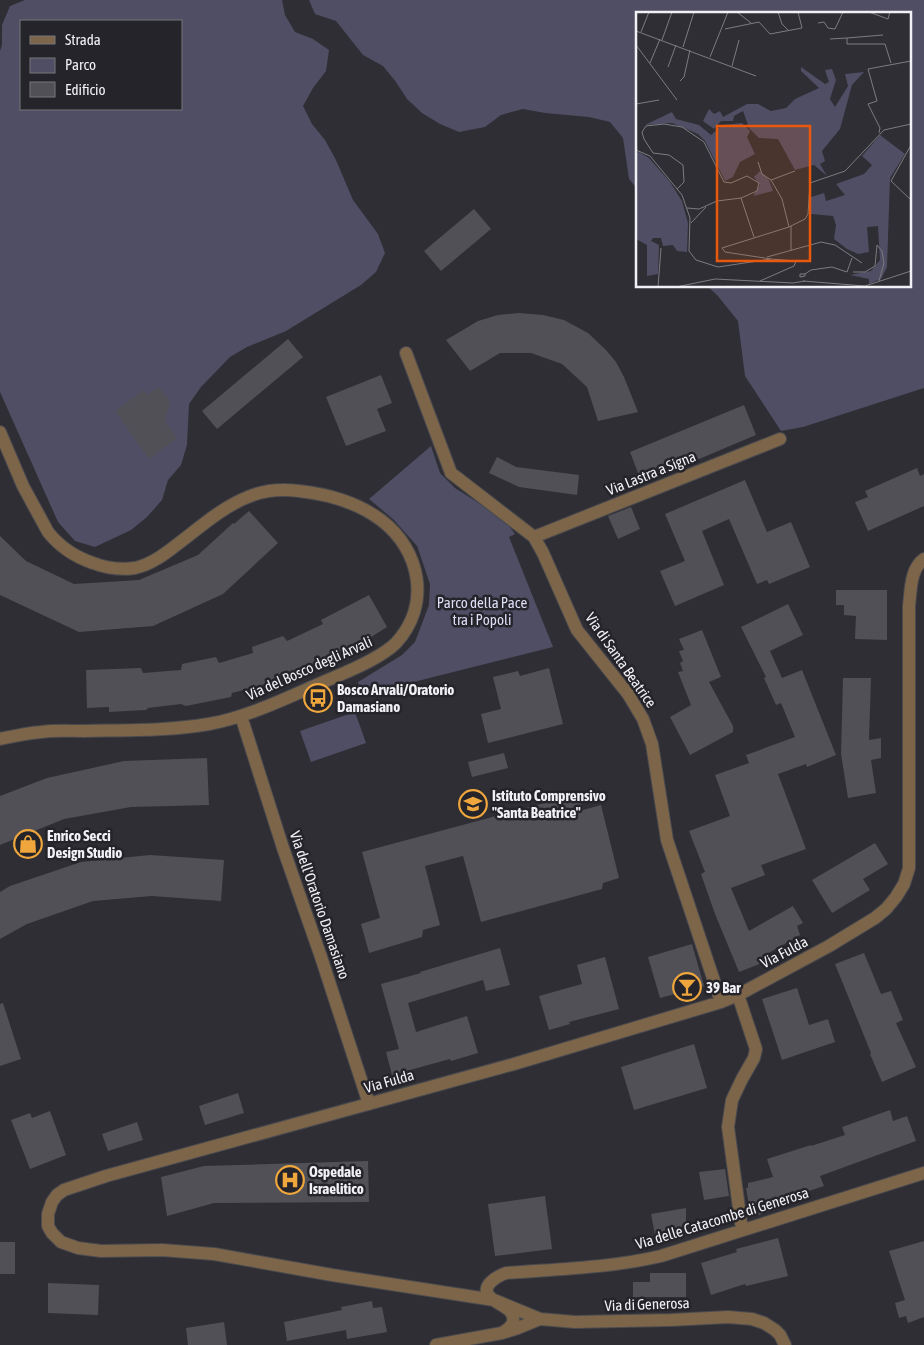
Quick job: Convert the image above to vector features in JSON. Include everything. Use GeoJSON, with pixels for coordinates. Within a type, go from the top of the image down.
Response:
{"type":"FeatureCollection","features":[{"type":"Feature","properties":{"kind":"street","name":"Via di Santa Beatrice"},"geometry":{"type":"LineString","coordinates":[[406,353],[451,473],[534,537],[577,630],[628,694],[643,719],[652,744],[667,840],[721,1002]]}},
{"type":"Feature","properties":{"kind":"street","name":"Via del Bosco degli Arvali"},"geometry":{"type":"LineString","coordinates":[[0,432],[23,486],[48,532],[60,545],[75,555],[103,566],[124,569],[144,565],[161,556],[237,502],[256,494],[275,490],[306,492],[341,500],[371,513],[396,534],[410,556],[418,580],[417,604],[409,625],[395,644],[382,654],[345,672],[241,716],[197,726],[159,729],[49,731],[0,739]]}},
{"type":"Feature","properties":{"kind":"street","name":"Via Lastra a Signa"},"geometry":{"type":"LineString","coordinates":[[534,537],[780,439]]}},
{"type":"Feature","properties":{"kind":"street","name":"Via Fulda"},"geometry":{"type":"LineString","coordinates":[[540,1319],[494,1300],[341,1277],[214,1254],[162,1250],[101,1251],[78,1248],[61,1242],[52,1233],[48,1226],[48,1214],[52,1202],[64,1190],[143,1166],[514,1064],[721,1002],[738,995],[829,946],[875,918],[896,897],[904,884],[909,868],[909,606],[914,570],[924,559]]}},
{"type":"Feature","properties":{"kind":"street","name":"Via dell'Oratorio Damasiano"},"geometry":{"type":"LineString","coordinates":[[241,716],[369,1104]]}},
{"type":"Feature","properties":{"kind":"street"},"geometry":{"type":"LineString","coordinates":[[738,995],[756,1049],[754,1058],[732,1100],[728,1128],[742,1230]]}},
{"type":"Feature","properties":{"kind":"street","name":"Via delle Catacombe di Generosa"},"geometry":{"type":"LineString","coordinates":[[494,1300],[488,1294],[487,1288],[489,1284],[506,1272],[612,1266],[636,1262],[661,1256],[924,1173]]}},
{"type":"Feature","properties":{"kind":"street"},"geometry":{"type":"LineString","coordinates":[[494,1300],[509,1310],[513,1318],[509,1329],[502,1333]]}},
{"type":"Feature","properties":{"kind":"street","name":"Via di Generosa"},"geometry":{"type":"LineString","coordinates":[[436,1345],[502,1333],[540,1319],[574,1322],[728,1317],[759,1321],[770,1326],[780,1335],[785,1345]]}},
{"type":"Feature","properties":{"kind":"green space"},"geometry":{"type":"Polygon","coordinates":[[[25,0],[282,0],[285,15],[295,32],[313,39],[329,50],[326,71],[313,88],[303,106],[312,124],[325,140],[336,160],[353,200],[378,234],[385,253],[376,272],[361,285],[286,331],[247,347],[230,357],[201,387],[189,404],[187,445],[181,465],[168,480],[162,500],[147,517],[131,530],[95,547],[75,541],[58,522],[0,392],[0,51],[2,45],[2,25],[10,6],[25,0]]]}},
{"type":"Feature","properties":{"kind":"green space"},"geometry":{"type":"Polygon","coordinates":[[[309,0],[924,0],[924,388],[803,427],[781,431],[745,376],[738,321],[709,288],[912,288],[912,12],[636,12],[636,188],[629,179],[623,138],[610,122],[589,117],[523,109],[501,115],[485,127],[459,132],[440,124],[422,113],[407,99],[383,66],[363,55],[336,21],[315,14],[309,0]]]}},
{"type":"Feature","properties":{"kind":"green space","name":"Parco della Pace tra i Popoli"},"geometry":{"type":"Polygon","coordinates":[[[431,446],[440,473],[455,488],[504,519],[515,534],[509,537],[553,647],[362,695],[358,682],[402,655],[415,642],[429,605],[430,584],[417,546],[394,520],[369,499],[431,446]]]}},
{"type":"Feature","properties":{"kind":"green space"},"geometry":{"type":"Polygon","coordinates":[[[355,712],[366,743],[311,762],[300,731],[355,712]]]}},
{"type":"Feature","properties":{"kind":"building"},"geometry":{"type":"Polygon","coordinates":[[[474,209],[491,229],[441,271],[424,251],[474,209]]]}},
{"type":"Feature","properties":{"kind":"building"},"geometry":{"type":"Polygon","coordinates":[[[519,313],[543,315],[564,320],[588,333],[616,362],[638,412],[598,421],[587,387],[562,364],[531,353],[500,353],[470,371],[446,340],[478,321],[498,315],[519,313]]]}},
{"type":"Feature","properties":{"kind":"building"},"geometry":{"type":"Polygon","coordinates":[[[288,339],[303,357],[217,429],[202,411],[288,339]]]}},
{"type":"Feature","properties":{"kind":"building"},"geometry":{"type":"Polygon","coordinates":[[[381,375],[392,403],[377,409],[386,431],[346,446],[326,397],[381,375]]]}},
{"type":"Feature","properties":{"kind":"building"},"geometry":{"type":"Polygon","coordinates":[[[159,387],[170,402],[165,421],[177,438],[149,459],[115,411],[144,390],[147,395],[159,387]]]}},
{"type":"Feature","properties":{"kind":"building"},"geometry":{"type":"Polygon","coordinates":[[[744,405],[756,435],[642,483],[630,452],[744,405]]]}},
{"type":"Feature","properties":{"kind":"building"},"geometry":{"type":"Polygon","coordinates":[[[497,457],[516,467],[579,475],[577,495],[519,487],[489,473],[497,457]]]}},
{"type":"Feature","properties":{"kind":"building"},"geometry":{"type":"Polygon","coordinates":[[[917,468],[920,476],[924,474],[924,506],[868,531],[855,502],[868,497],[865,491],[917,468]]]}},
{"type":"Feature","properties":{"kind":"building"},"geometry":{"type":"Polygon","coordinates":[[[745,480],[767,532],[791,522],[810,567],[769,584],[767,580],[757,584],[729,519],[702,531],[724,585],[675,606],[660,571],[685,561],[665,514],[745,480]]]}},
{"type":"Feature","properties":{"kind":"building"},"geometry":{"type":"Polygon","coordinates":[[[631,507],[640,529],[618,539],[608,516],[631,507]]]}},
{"type":"Feature","properties":{"kind":"building"},"geometry":{"type":"Polygon","coordinates":[[[249,511],[278,543],[223,594],[153,626],[79,632],[0,595],[0,536],[26,561],[74,584],[139,580],[198,555],[249,511]]]}},
{"type":"Feature","properties":{"kind":"building"},"geometry":{"type":"Polygon","coordinates":[[[836,590],[887,590],[887,640],[855,639],[856,616],[844,615],[844,605],[836,605],[836,590]]]}},
{"type":"Feature","properties":{"kind":"building"},"geometry":{"type":"Polygon","coordinates":[[[369,595],[387,627],[360,644],[360,648],[327,666],[323,664],[304,671],[303,676],[270,686],[266,684],[232,693],[231,697],[186,706],[181,704],[148,708],[146,710],[109,712],[109,707],[87,708],[86,670],[141,668],[143,673],[181,670],[182,664],[216,657],[219,663],[253,653],[252,647],[283,636],[287,641],[323,624],[321,620],[369,595]]]}},
{"type":"Feature","properties":{"kind":"building"},"geometry":{"type":"Polygon","coordinates":[[[788,604],[803,635],[770,651],[782,678],[802,670],[836,755],[807,767],[806,764],[778,774],[806,849],[761,865],[765,875],[731,888],[749,931],[793,906],[803,923],[797,926],[800,935],[760,958],[762,963],[739,972],[715,914],[701,874],[705,872],[689,831],[730,816],[715,775],[749,763],[746,755],[795,737],[781,703],[776,705],[764,678],[766,677],[741,627],[788,604]]]}},
{"type":"Feature","properties":{"kind":"building"},"geometry":{"type":"Polygon","coordinates":[[[702,630],[721,677],[709,682],[733,726],[733,732],[690,755],[670,717],[691,705],[678,672],[683,671],[680,663],[683,661],[679,651],[684,650],[679,639],[702,630]]]}},
{"type":"Feature","properties":{"kind":"building"},"geometry":{"type":"Polygon","coordinates":[[[549,668],[563,724],[488,743],[481,714],[501,709],[493,677],[518,671],[520,676],[549,668]]]}},
{"type":"Feature","properties":{"kind":"building"},"geometry":{"type":"Polygon","coordinates":[[[843,678],[871,678],[869,740],[881,738],[881,758],[871,760],[876,793],[848,798],[841,754],[843,678]]]}},
{"type":"Feature","properties":{"kind":"building"},"geometry":{"type":"Polygon","coordinates":[[[504,753],[508,768],[472,777],[468,762],[504,753]]]}},
{"type":"Feature","properties":{"kind":"building"},"geometry":{"type":"Polygon","coordinates":[[[207,758],[209,805],[131,807],[64,819],[0,845],[0,796],[47,778],[124,761],[207,758]]]}},
{"type":"Feature","properties":{"kind":"building"},"geometry":{"type":"Polygon","coordinates":[[[578,794],[583,810],[601,805],[619,878],[603,883],[602,889],[481,922],[463,856],[425,866],[440,925],[423,930],[422,937],[369,953],[361,924],[380,918],[362,852],[578,794]]]}},
{"type":"Feature","properties":{"kind":"building"},"geometry":{"type":"Polygon","coordinates":[[[875,843],[888,864],[863,879],[870,890],[832,913],[812,880],[875,843]]]}},
{"type":"Feature","properties":{"kind":"building"},"geometry":{"type":"Polygon","coordinates":[[[150,855],[224,860],[221,901],[152,896],[93,901],[27,924],[0,939],[0,892],[10,886],[81,862],[150,855]]]}},
{"type":"Feature","properties":{"kind":"building"},"geometry":{"type":"Polygon","coordinates":[[[692,944],[704,986],[660,998],[648,957],[692,944]]]}},
{"type":"Feature","properties":{"kind":"building"},"geometry":{"type":"Polygon","coordinates":[[[500,948],[510,985],[486,991],[483,980],[408,1003],[416,1032],[467,1016],[478,1053],[392,1075],[386,1052],[399,1049],[381,984],[500,948]]]}},
{"type":"Feature","properties":{"kind":"building"},"geometry":{"type":"Polygon","coordinates":[[[864,953],[881,994],[891,991],[903,1020],[896,1023],[916,1067],[882,1082],[835,964],[864,953]]]}},
{"type":"Feature","properties":{"kind":"building"},"geometry":{"type":"Polygon","coordinates":[[[605,957],[619,1009],[569,1022],[570,1024],[549,1030],[539,996],[582,984],[577,965],[605,957]]]}},
{"type":"Feature","properties":{"kind":"building"},"geometry":{"type":"Polygon","coordinates":[[[797,988],[809,1025],[828,1019],[835,1042],[782,1060],[762,999],[797,988]]]}},
{"type":"Feature","properties":{"kind":"building"},"geometry":{"type":"Polygon","coordinates":[[[3,1003],[21,1059],[0,1066],[0,1004],[3,1003]]]}},
{"type":"Feature","properties":{"kind":"building"},"geometry":{"type":"Polygon","coordinates":[[[694,1044],[707,1088],[634,1110],[621,1067],[694,1044]]]}},
{"type":"Feature","properties":{"kind":"building"},"geometry":{"type":"Polygon","coordinates":[[[238,1093],[244,1113],[205,1125],[199,1106],[238,1093]]]}},
{"type":"Feature","properties":{"kind":"building"},"geometry":{"type":"Polygon","coordinates":[[[890,1110],[893,1121],[907,1116],[916,1141],[820,1176],[824,1186],[776,1202],[778,1209],[751,1217],[746,1188],[748,1188],[748,1183],[773,1177],[767,1159],[845,1135],[842,1127],[890,1110]]]}},
{"type":"Feature","properties":{"kind":"building"},"geometry":{"type":"Polygon","coordinates":[[[50,1111],[66,1155],[30,1169],[11,1120],[30,1113],[32,1118],[50,1111]]]}},
{"type":"Feature","properties":{"kind":"building"},"geometry":{"type":"Polygon","coordinates":[[[137,1122],[143,1140],[108,1151],[102,1134],[137,1122]]]}},
{"type":"Feature","properties":{"kind":"building"},"geometry":{"type":"Polygon","coordinates":[[[368,1161],[369,1202],[214,1203],[167,1216],[161,1177],[204,1166],[368,1161]]]}},
{"type":"Feature","properties":{"kind":"building"},"geometry":{"type":"Polygon","coordinates":[[[725,1169],[729,1196],[704,1200],[699,1172],[725,1169]]]}},
{"type":"Feature","properties":{"kind":"building"},"geometry":{"type":"Polygon","coordinates":[[[545,1196],[552,1249],[495,1256],[488,1204],[545,1196]]]}},
{"type":"Feature","properties":{"kind":"building"},"geometry":{"type":"Polygon","coordinates":[[[686,1208],[686,1235],[656,1240],[651,1214],[686,1208]]]}},
{"type":"Feature","properties":{"kind":"building"},"geometry":{"type":"Polygon","coordinates":[[[778,1238],[788,1276],[746,1286],[745,1284],[711,1295],[701,1263],[737,1252],[736,1249],[778,1238]]]}},
{"type":"Feature","properties":{"kind":"building"},"geometry":{"type":"Polygon","coordinates":[[[924,1241],[924,1317],[908,1323],[906,1316],[899,1318],[895,1303],[905,1300],[889,1251],[924,1241]]]}},
{"type":"Feature","properties":{"kind":"building"},"geometry":{"type":"Polygon","coordinates":[[[0,1242],[15,1242],[15,1274],[0,1274],[0,1242]]]}},
{"type":"Feature","properties":{"kind":"building"},"geometry":{"type":"Polygon","coordinates":[[[650,1273],[686,1273],[686,1297],[633,1297],[633,1282],[650,1282],[650,1273]]]}},
{"type":"Feature","properties":{"kind":"building"},"geometry":{"type":"Polygon","coordinates":[[[48,1283],[99,1285],[98,1315],[48,1313],[48,1283]]]}},
{"type":"Feature","properties":{"kind":"building"},"geometry":{"type":"Polygon","coordinates":[[[372,1301],[373,1308],[382,1307],[387,1332],[347,1339],[346,1330],[287,1341],[284,1322],[342,1310],[341,1307],[372,1301]]]}},
{"type":"Feature","properties":{"kind":"building"},"geometry":{"type":"Polygon","coordinates":[[[224,1322],[227,1345],[188,1345],[186,1328],[224,1322]]]}},
{"type":"Feature","properties":{"kind":"place","name":"Bosco Arvali/Oratorio Damasiano"},"geometry":{"type":"Point","coordinates":[318,698]}},
{"type":"Feature","properties":{"kind":"place","name":"Istituto Comprensivo \"Santa Beatrice\""},"geometry":{"type":"Point","coordinates":[473,804]}},
{"type":"Feature","properties":{"kind":"place","name":"Enrico Secci Design Studio"},"geometry":{"type":"Point","coordinates":[28,844]}},
{"type":"Feature","properties":{"kind":"place","name":"39 Bar"},"geometry":{"type":"Point","coordinates":[687,987]}},
{"type":"Feature","properties":{"kind":"place","name":"Ospedale Israelitico"},"geometry":{"type":"Point","coordinates":[290,1180]}}]}
